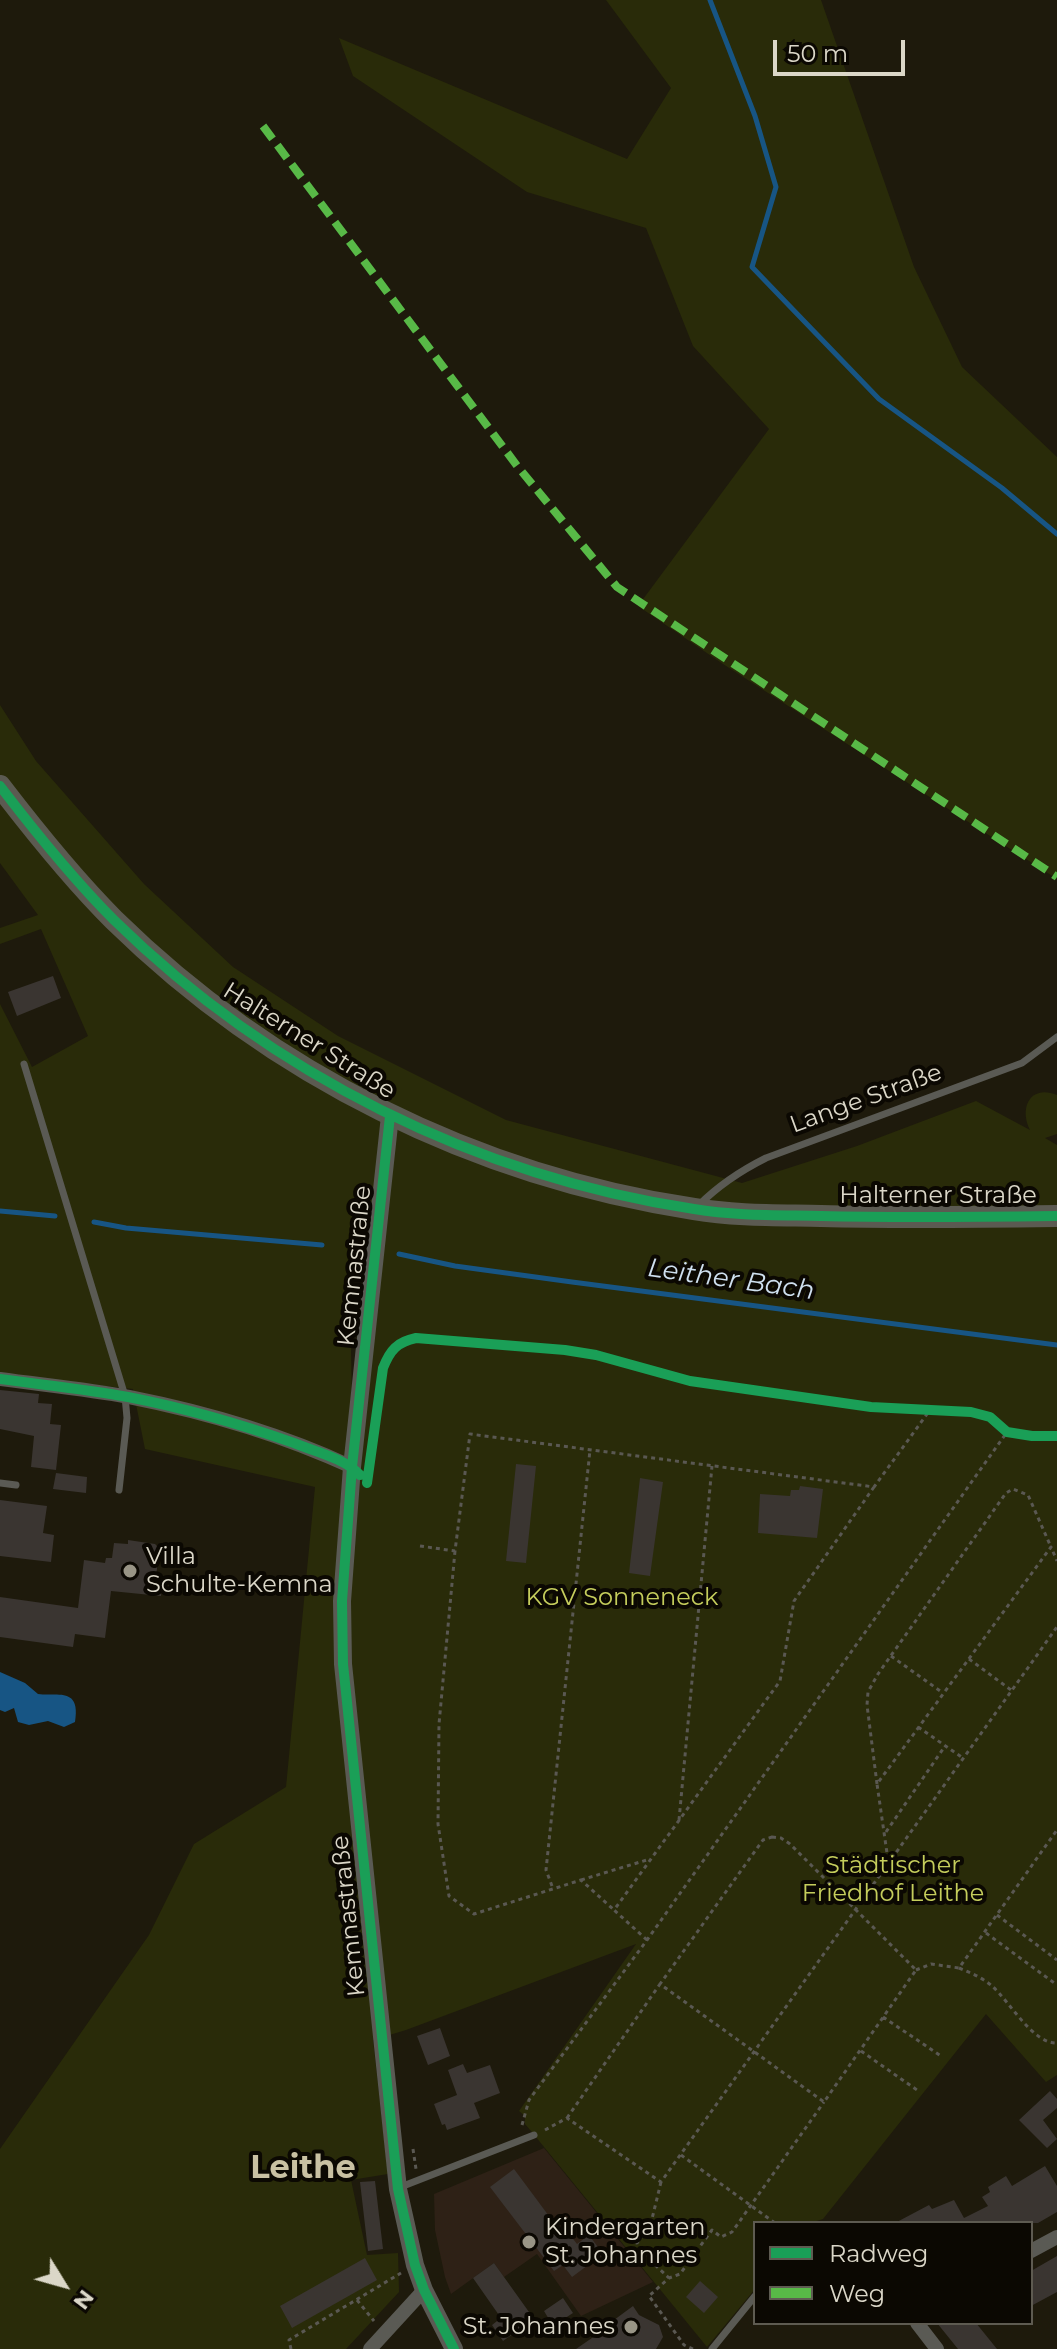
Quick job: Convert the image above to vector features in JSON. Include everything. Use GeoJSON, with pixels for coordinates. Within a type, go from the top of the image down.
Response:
{"type":"FeatureCollection","features":[{"type":"Feature","properties":{"kind":"main road","name":"Halterner Straße"},"geometry":{"type":"LineString","coordinates":[[0,786],[41,840],[114,920],[219,1010],[319,1077],[390,1116],[502,1162],[582,1187],[695,1209],[792,1216],[1057,1216]]}},
{"type":"Feature","properties":{"kind":"street","name":"Kemnastraße"},"geometry":{"type":"LineString","coordinates":[[390,1116],[352,1467],[342,1601],[343,1664],[398,2189],[415,2265],[454,2349]]}},
{"type":"Feature","properties":{"kind":"street"},"geometry":{"type":"LineString","coordinates":[[0,1379],[125,1396],[184,1409],[254,1429],[352,1467]]}},
{"type":"Feature","properties":{"kind":"street"},"geometry":{"type":"LineString","coordinates":[[1033,2250],[1057,2237]]}},
{"type":"Feature","properties":{"kind":"street"},"geometry":{"type":"LineString","coordinates":[[370,2349],[424,2290]]}},
{"type":"Feature","properties":{"kind":"street"},"geometry":{"type":"LineString","coordinates":[[919,2325],[937,2349]]}},
{"type":"Feature","properties":{"kind":"lane","name":"Lange Straße"},"geometry":{"type":"LineString","coordinates":[[695,1209],[726,1181],[766,1158],[1022,1063],[1057,1037]]}},
{"type":"Feature","properties":{"kind":"lane"},"geometry":{"type":"LineString","coordinates":[[24,1064],[125,1396],[127,1418],[119,1490]]}},
{"type":"Feature","properties":{"kind":"lane"},"geometry":{"type":"LineString","coordinates":[[0,1483],[16,1485]]}},
{"type":"Feature","properties":{"kind":"lane"},"geometry":{"type":"LineString","coordinates":[[398,2189],[534,2135]]}},
{"type":"Feature","properties":{"kind":"lane"},"geometry":{"type":"LineString","coordinates":[[712,2349],[753,2298]]}},
{"type":"Feature","properties":{"kind":"path"},"geometry":{"type":"LineString","coordinates":[[381,1380],[390,1352],[402,1341],[416,1338],[565,1350],[690,1381],[871,1407],[971,1412],[990,1417],[1007,1432],[1057,1436]]}},
{"type":"Feature","properties":{"kind":"path"},"geometry":{"type":"LineString","coordinates":[[614,1910],[780,1681],[794,1601],[932,1408]]}},
{"type":"Feature","properties":{"kind":"path"},"geometry":{"type":"LineString","coordinates":[[519,2143],[523,2115],[529,2100],[647,1940],[1007,1432]]}},
{"type":"Feature","properties":{"kind":"path"},"geometry":{"type":"LineString","coordinates":[[653,1859],[552,1887],[474,1914],[449,1896],[438,1824],[439,1724],[455,1551],[470,1434],[874,1487]]}},
{"type":"Feature","properties":{"kind":"path"},"geometry":{"type":"LineString","coordinates":[[552,1887],[546,1870],[590,1450]]}},
{"type":"Feature","properties":{"kind":"path"},"geometry":{"type":"LineString","coordinates":[[679,1823],[712,1466]]}},
{"type":"Feature","properties":{"kind":"path"},"geometry":{"type":"LineString","coordinates":[[888,1860],[867,1705],[868,1692],[1006,1493],[1013,1489],[1028,1495],[1057,1561]]}},
{"type":"Feature","properties":{"kind":"path"},"geometry":{"type":"LineString","coordinates":[[420,1546],[455,1551]]}},
{"type":"Feature","properties":{"kind":"path"},"geometry":{"type":"LineString","coordinates":[[877,1784],[1051,1547]]}},
{"type":"Feature","properties":{"kind":"path"},"geometry":{"type":"LineString","coordinates":[[669,2278],[638,2249],[637,2243],[651,2223],[661,2182],[1057,1627]]}},
{"type":"Feature","properties":{"kind":"path"},"geometry":{"type":"LineString","coordinates":[[891,1656],[943,1693]]}},
{"type":"Feature","properties":{"kind":"path"},"geometry":{"type":"LineString","coordinates":[[969,1659],[1011,1690]]}},
{"type":"Feature","properties":{"kind":"path"},"geometry":{"type":"LineString","coordinates":[[918,1727],[963,1758]]}},
{"type":"Feature","properties":{"kind":"path"},"geometry":{"type":"LineString","coordinates":[[885,1833],[945,1746]]}},
{"type":"Feature","properties":{"kind":"path"},"geometry":{"type":"LineString","coordinates":[[959,1968],[1057,1830]]}},
{"type":"Feature","properties":{"kind":"path"},"geometry":{"type":"LineString","coordinates":[[534,2135],[567,2118],[763,1840],[781,1838],[790,1844],[916,1970]]}},
{"type":"Feature","properties":{"kind":"path"},"geometry":{"type":"LineString","coordinates":[[581,1880],[647,1940]]}},
{"type":"Feature","properties":{"kind":"path"},"geometry":{"type":"LineString","coordinates":[[997,1915],[1057,1960]]}},
{"type":"Feature","properties":{"kind":"path"},"geometry":{"type":"LineString","coordinates":[[985,1932],[1057,1985]]}},
{"type":"Feature","properties":{"kind":"path"},"geometry":{"type":"LineString","coordinates":[[693,2349],[684,2345],[649,2296],[669,2278],[680,2274],[712,2230],[721,2237],[732,2232],[916,1970],[931,1964],[959,1968],[991,1985],[1036,2035],[1049,2043],[1057,2043]]}},
{"type":"Feature","properties":{"kind":"path"},"geometry":{"type":"LineString","coordinates":[[660,1984],[824,2102]]}},
{"type":"Feature","properties":{"kind":"path"},"geometry":{"type":"LineString","coordinates":[[883,2017],[941,2056]]}},
{"type":"Feature","properties":{"kind":"path"},"geometry":{"type":"LineString","coordinates":[[860,2051],[917,2090]]}},
{"type":"Feature","properties":{"kind":"path"},"geometry":{"type":"LineString","coordinates":[[567,2118],[661,2182]]}},
{"type":"Feature","properties":{"kind":"path"},"geometry":{"type":"LineString","coordinates":[[411,2138],[418,2181]]}},
{"type":"Feature","properties":{"kind":"path"},"geometry":{"type":"LineString","coordinates":[[681,2155],[772,2221]]}},
{"type":"Feature","properties":{"kind":"path"},"geometry":{"type":"LineString","coordinates":[[291,2349],[289,2340],[415,2265]]}},
{"type":"Feature","properties":{"kind":"path"},"geometry":{"type":"LineString","coordinates":[[357,2300],[384,2333]]}},
{"type":"Feature","properties":{"kind":"shaded area","name":"Kindergarten St. Johannes"},"geometry":{"type":"Polygon","coordinates":[[[544,2148],[653,2282],[581,2316],[537,2254],[504,2277],[494,2263],[451,2294],[435,2230],[434,2194],[544,2148]]]}},
{"type":"Feature","properties":{"kind":"green space"},"geometry":{"type":"Polygon","coordinates":[[[606,0],[821,0],[914,267],[962,367],[1057,457],[1057,879],[638,606],[769,429],[693,346],[646,228],[527,192],[353,76],[339,38],[627,159],[671,88],[606,0]]]}},
{"type":"Feature","properties":{"kind":"green space"},"geometry":{"type":"Polygon","coordinates":[[[0,705],[36,761],[144,884],[233,967],[338,1036],[506,1120],[742,1183],[857,1146],[976,1101],[1030,1130],[1026,1114],[1029,1100],[1040,1093],[1057,1095],[1057,1134],[1045,1138],[1057,1145],[1057,1212],[747,1213],[583,1185],[424,1130],[391,1115],[306,1066],[303,1069],[389,1118],[383,1184],[357,1258],[350,1301],[353,1449],[347,1525],[352,1513],[353,1468],[381,1235],[390,1118],[501,1165],[581,1189],[684,1211],[746,1217],[1057,1219],[1057,2075],[1046,2082],[986,2014],[823,2219],[753,2221],[753,2291],[707,2347],[525,2124],[525,2116],[519,2111],[636,1944],[373,2040],[388,2174],[351,2180],[367,2255],[398,2253],[399,2292],[346,2349],[0,2349],[0,2149],[149,1935],[194,1844],[286,1787],[315,1487],[145,1449],[133,1389],[0,1375],[0,1004],[32,1067],[88,1036],[41,929],[0,944],[0,928],[38,915],[0,863],[0,705]]]}},
{"type":"Feature","properties":{"kind":"water"},"geometry":{"type":"Polygon","coordinates":[[[0,1672],[25,1683],[38,1694],[71,1698],[76,1711],[75,1722],[64,1727],[48,1721],[29,1725],[18,1722],[14,1708],[5,1712],[0,1710],[0,1672]]]}},
{"type":"Feature","properties":{"kind":"building"},"geometry":{"type":"Polygon","coordinates":[[[53,976],[61,998],[17,1016],[8,992],[53,976]]]}},
{"type":"Feature","properties":{"kind":"building"},"geometry":{"type":"Polygon","coordinates":[[[0,1390],[39,1394],[38,1403],[52,1404],[50,1424],[61,1425],[56,1470],[31,1467],[34,1436],[0,1429],[0,1390]]]}},
{"type":"Feature","properties":{"kind":"building"},"geometry":{"type":"Polygon","coordinates":[[[516,1464],[536,1466],[526,1563],[506,1561],[516,1464]]]}},
{"type":"Feature","properties":{"kind":"building"},"geometry":{"type":"Polygon","coordinates":[[[56,1473],[87,1477],[86,1493],[53,1489],[56,1473]]]}},
{"type":"Feature","properties":{"kind":"building"},"geometry":{"type":"Polygon","coordinates":[[[640,1478],[663,1482],[650,1576],[629,1573],[640,1478]]]}},
{"type":"Feature","properties":{"kind":"building"},"geometry":{"type":"Polygon","coordinates":[[[800,1486],[823,1489],[817,1538],[758,1533],[760,1494],[790,1496],[791,1490],[799,1490],[800,1486]]]}},
{"type":"Feature","properties":{"kind":"building"},"geometry":{"type":"Polygon","coordinates":[[[0,1500],[47,1506],[43,1533],[54,1535],[51,1562],[0,1556],[0,1500]]]}},
{"type":"Feature","properties":{"kind":"building"},"geometry":{"type":"Polygon","coordinates":[[[128,1540],[155,1544],[162,1551],[156,1576],[162,1584],[161,1596],[111,1591],[105,1638],[75,1634],[73,1647],[0,1637],[0,1597],[78,1608],[84,1560],[105,1563],[106,1558],[112,1558],[114,1543],[128,1544],[128,1540]]]}},
{"type":"Feature","properties":{"kind":"building"},"geometry":{"type":"Polygon","coordinates":[[[440,2028],[450,2056],[428,2065],[417,2036],[440,2028]]]}},
{"type":"Feature","properties":{"kind":"building"},"geometry":{"type":"Polygon","coordinates":[[[463,2064],[467,2073],[490,2065],[500,2093],[474,2103],[480,2118],[447,2130],[434,2104],[457,2095],[448,2070],[463,2064]]]}},
{"type":"Feature","properties":{"kind":"building"},"geometry":{"type":"Polygon","coordinates":[[[1050,2091],[1057,2099],[1057,2108],[1043,2120],[1057,2139],[1047,2148],[1019,2120],[1050,2091]]]}},
{"type":"Feature","properties":{"kind":"building"},"geometry":{"type":"Polygon","coordinates":[[[1045,2166],[1057,2186],[1057,2212],[1038,2223],[899,2221],[929,2205],[932,2209],[954,2200],[964,2218],[988,2206],[982,2197],[990,2192],[988,2187],[1006,2176],[1012,2186],[1045,2166]]]}},
{"type":"Feature","properties":{"kind":"building"},"geometry":{"type":"Polygon","coordinates":[[[514,2169],[566,2239],[570,2235],[577,2244],[589,2235],[603,2254],[572,2277],[563,2265],[554,2271],[490,2187],[514,2169]]]}},
{"type":"Feature","properties":{"kind":"building"},"geometry":{"type":"Polygon","coordinates":[[[375,2181],[383,2249],[368,2251],[360,2182],[375,2181]]]}},
{"type":"Feature","properties":{"kind":"building"},"geometry":{"type":"Polygon","coordinates":[[[1057,2256],[1057,2292],[1033,2305],[1033,2270],[1057,2256]]]}},
{"type":"Feature","properties":{"kind":"building"},"geometry":{"type":"Polygon","coordinates":[[[365,2258],[377,2280],[292,2328],[280,2306],[365,2258]]]}},
{"type":"Feature","properties":{"kind":"building"},"geometry":{"type":"Polygon","coordinates":[[[494,2263],[534,2319],[503,2341],[492,2325],[501,2318],[473,2278],[494,2263]]]}},
{"type":"Feature","properties":{"kind":"building"},"geometry":{"type":"Polygon","coordinates":[[[700,2281],[718,2297],[704,2313],[686,2297],[700,2281]]]}},
{"type":"Feature","properties":{"kind":"building"},"geometry":{"type":"Polygon","coordinates":[[[563,2298],[573,2313],[553,2326],[544,2311],[563,2298]]]}},
{"type":"Feature","properties":{"kind":"building","name":"St. Johannes"},"geometry":{"type":"Polygon","coordinates":[[[633,2306],[639,2315],[659,2325],[663,2337],[656,2349],[576,2349],[615,2322],[633,2306]]]}},
{"type":"Feature","properties":{"kind":"building"},"geometry":{"type":"Polygon","coordinates":[[[939,2325],[978,2325],[997,2349],[958,2349],[939,2325]]]}},
{"type":"Feature","properties":{"kind":"waterway"},"geometry":{"type":"LineString","coordinates":[[710,0],[755,116],[776,187],[752,267],[879,399],[1002,488],[1057,534]]}},
{"type":"Feature","properties":{"kind":"waterway","name":"Leither Bach"},"geometry":{"type":"LineString","coordinates":[[0,1211],[55,1216]]}},
{"type":"Feature","properties":{"kind":"waterway","name":"Leither Bach"},"geometry":{"type":"LineString","coordinates":[[94,1222],[126,1228],[322,1245]]}},
{"type":"Feature","properties":{"kind":"waterway","name":"Leither Bach"},"geometry":{"type":"LineString","coordinates":[[399,1254],[455,1266],[1057,1345]]}},
{"type":"Feature","properties":{"kind":"marked path"},"geometry":{"type":"LineString","coordinates":[[263,126],[518,467],[617,587],[1057,877]]}},
{"type":"Feature","properties":{"kind":"cycle path"},"geometry":{"type":"LineString","coordinates":[[0,786],[84,888],[175,976],[241,1026],[309,1071],[382,1110],[456,1144],[534,1172],[613,1193],[710,1211],[851,1217],[1057,1216]]}},
{"type":"Feature","properties":{"kind":"cycle path"},"geometry":{"type":"LineString","coordinates":[[390,1116],[352,1467],[342,1601],[343,1664],[398,2189],[415,2265],[454,2349]]}},
{"type":"Feature","properties":{"kind":"cycle path"},"geometry":{"type":"LineString","coordinates":[[367,1483],[383,1368],[395,1348],[416,1338],[565,1350],[596,1355],[690,1381],[871,1407],[971,1412],[990,1417],[1007,1432],[1057,1436]]}},
{"type":"Feature","properties":{"kind":"cycle path"},"geometry":{"type":"LineString","coordinates":[[0,1379],[112,1394],[191,1411],[320,1453],[346,1464],[360,1475]]}},
{"type":"Feature","properties":{"kind":"place","name":"Villa Schulte-Kemna"},"geometry":{"type":"Point","coordinates":[130,1571]}},
{"type":"Feature","properties":{"kind":"place","name":"Kindergarten St. Johannes"},"geometry":{"type":"Point","coordinates":[529,2242]}},
{"type":"Feature","properties":{"kind":"place","name":"St. Johannes"},"geometry":{"type":"Point","coordinates":[631,2327]}},
{"type":"Feature","properties":{"kind":"district","name":"Leithe"},"geometry":{"type":"Point","coordinates":[303,2169]}},
{"type":"Feature","properties":{"kind":"park label","name":"KGV Sonneneck"},"geometry":{"type":"Point","coordinates":[622,1598]}},
{"type":"Feature","properties":{"kind":"park label","name":"Städtischer Friedhof Leithe"},"geometry":{"type":"Point","coordinates":[893,1880]}}]}
